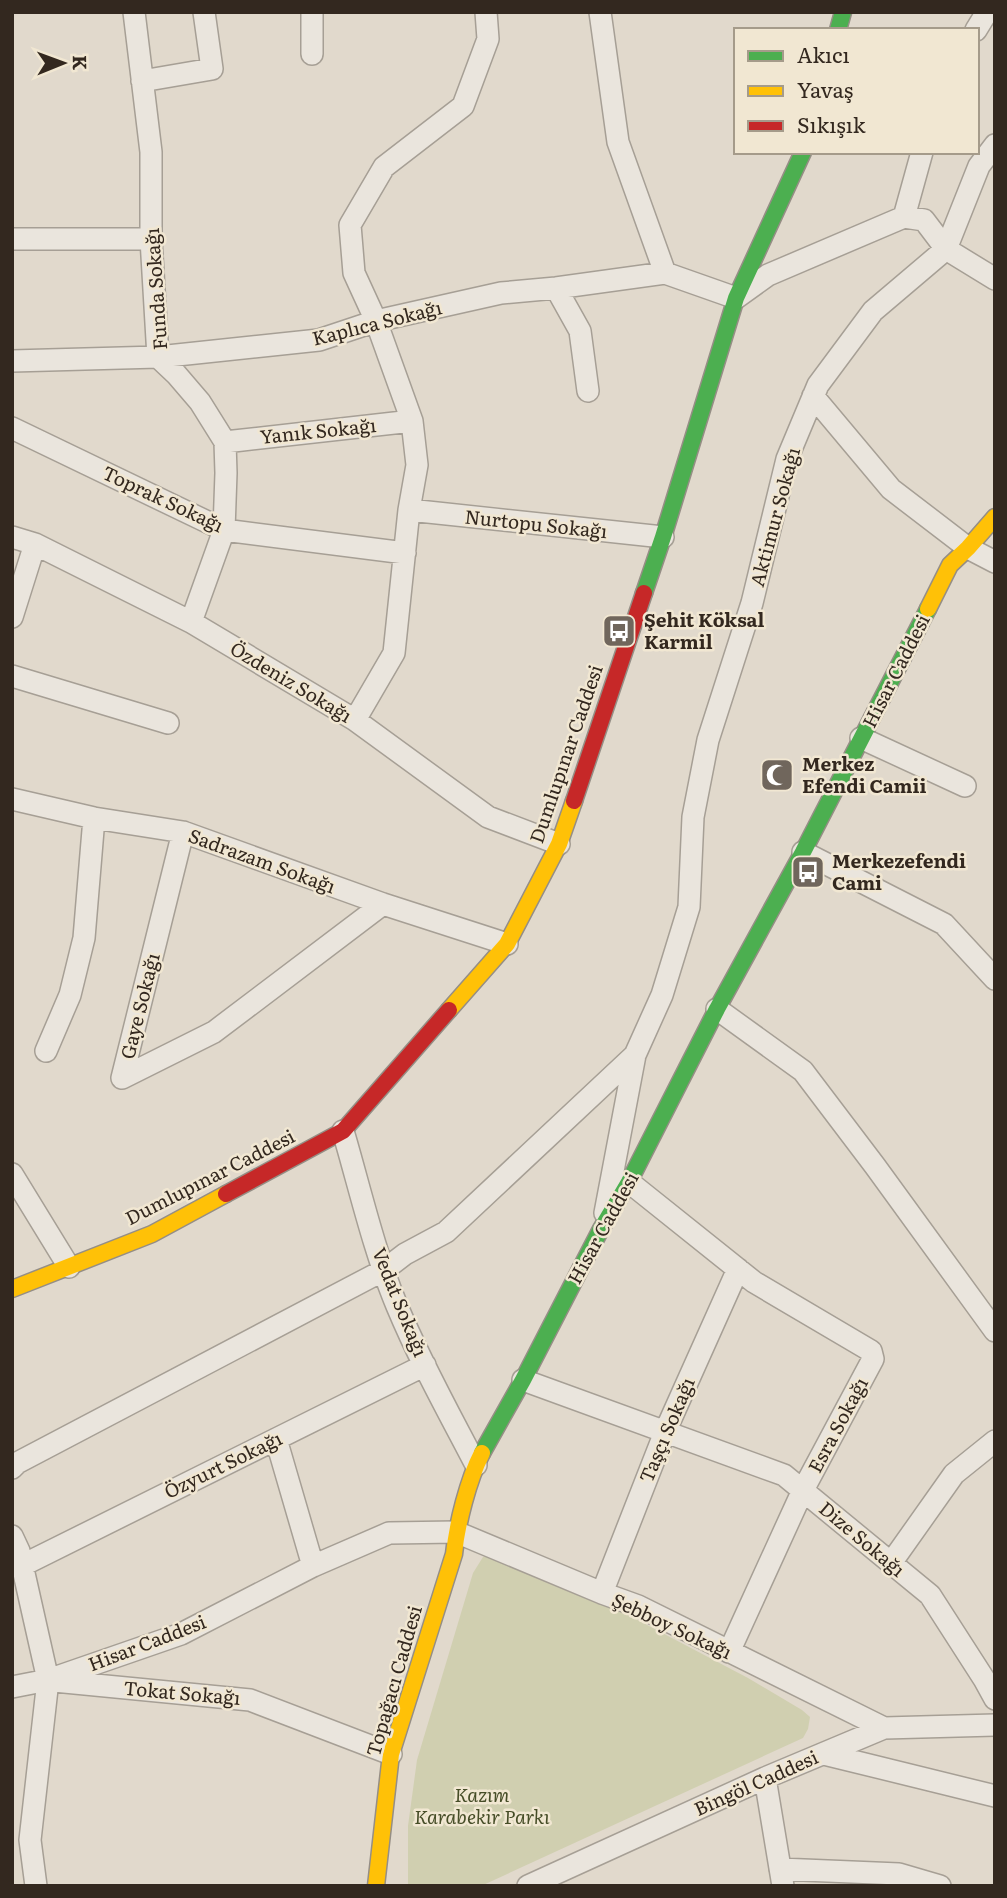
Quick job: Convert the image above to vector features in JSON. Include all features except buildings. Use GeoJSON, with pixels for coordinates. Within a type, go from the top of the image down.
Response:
{"type":"FeatureCollection","features":[{"type":"Feature","properties":{"kind":"street","name":"Funda Sokağı"},"geometry":{"type":"LineString","coordinates":[[134,12],[151,152],[151,239],[158,357],[200,402],[225,442]]}},
{"type":"Feature","properties":{"kind":"street"},"geometry":{"type":"LineString","coordinates":[[142,81],[212,69],[204,12]]}},
{"type":"Feature","properties":{"kind":"street"},"geometry":{"type":"LineString","coordinates":[[312,12],[312,54]]}},
{"type":"Feature","properties":{"kind":"street"},"geometry":{"type":"LineString","coordinates":[[355,720],[394,653],[409,510],[417,466],[412,421],[376,321],[354,273],[350,225],[384,167],[463,106],[488,39],[486,12]]}},
{"type":"Feature","properties":{"kind":"street"},"geometry":{"type":"LineString","coordinates":[[600,12],[618,142],[665,273]]}},
{"type":"Feature","properties":{"kind":"street"},"geometry":{"type":"LineString","coordinates":[[977,28],[987,12]]}},
{"type":"Feature","properties":{"kind":"street","name":"Aktimur Sokağı"},"geometry":{"type":"LineString","coordinates":[[601,1229],[635,1055],[662,995],[689,907],[693,817],[708,740],[752,603],[787,459],[818,385],[873,311],[946,249],[979,166],[995,145]]}},
{"type":"Feature","properties":{"kind":"street","name":"Dumlupınar Caddesi"},"geometry":{"type":"LineString","coordinates":[[12,1289],[152,1234],[342,1132],[507,944],[559,844],[663,537],[736,298],[802,154]]}},
{"type":"Feature","properties":{"kind":"street"},"geometry":{"type":"LineString","coordinates":[[904,216],[921,154]]}},
{"type":"Feature","properties":{"kind":"street"},"geometry":{"type":"LineString","coordinates":[[736,298],[768,275],[904,216],[924,220],[946,249],[995,279]]}},
{"type":"Feature","properties":{"kind":"street"},"geometry":{"type":"LineString","coordinates":[[12,239],[151,239]]}},
{"type":"Feature","properties":{"kind":"street","name":"Kaplıca Sokağı"},"geometry":{"type":"LineString","coordinates":[[12,361],[158,357],[319,340],[376,321],[501,293],[665,273],[736,298]]}},
{"type":"Feature","properties":{"kind":"street"},"geometry":{"type":"LineString","coordinates":[[556,288],[580,331],[588,391]]}},
{"type":"Feature","properties":{"kind":"street"},"geometry":{"type":"LineString","coordinates":[[813,396],[891,489],[968,548],[995,562]]}},
{"type":"Feature","properties":{"kind":"street","name":"Yanık Sokağı"},"geometry":{"type":"LineString","coordinates":[[225,442],[412,421]]}},
{"type":"Feature","properties":{"kind":"street","name":"Toprak Sokağı"},"geometry":{"type":"LineString","coordinates":[[12,428],[224,530],[405,553]]}},
{"type":"Feature","properties":{"kind":"street"},"geometry":{"type":"LineString","coordinates":[[191,622],[224,530],[225,442]]}},
{"type":"Feature","properties":{"kind":"street","name":"Nurtopu Sokağı"},"geometry":{"type":"LineString","coordinates":[[409,510],[663,537]]}},
{"type":"Feature","properties":{"kind":"street","name":"Hisar Caddesi"},"geometry":{"type":"LineString","coordinates":[[12,1687],[48,1681],[181,1634],[313,1566],[390,1532],[456,1532],[476,1465],[803,852],[950,565],[995,517]]}},
{"type":"Feature","properties":{"kind":"street","name":"Özdeniz Sokağı"},"geometry":{"type":"LineString","coordinates":[[12,537],[34,544],[191,622],[355,720],[488,817],[559,844]]}},
{"type":"Feature","properties":{"kind":"street"},"geometry":{"type":"LineString","coordinates":[[12,617],[34,544]]}},
{"type":"Feature","properties":{"kind":"street"},"geometry":{"type":"LineString","coordinates":[[12,676],[168,723]]}},
{"type":"Feature","properties":{"kind":"street"},"geometry":{"type":"LineString","coordinates":[[861,738],[965,786]]}},
{"type":"Feature","properties":{"kind":"street","name":"Sadrazam Sokağı"},"geometry":{"type":"LineString","coordinates":[[12,799],[94,818],[183,832],[383,904],[507,944]]}},
{"type":"Feature","properties":{"kind":"street"},"geometry":{"type":"LineString","coordinates":[[46,1051],[70,995],[84,938],[94,818]]}},
{"type":"Feature","properties":{"kind":"street","name":"Gaye Sokağı"},"geometry":{"type":"LineString","coordinates":[[183,832],[122,1078],[214,1032],[383,904]]}},
{"type":"Feature","properties":{"kind":"street"},"geometry":{"type":"LineString","coordinates":[[803,852],[944,924],[995,979]]}},
{"type":"Feature","properties":{"kind":"street"},"geometry":{"type":"LineString","coordinates":[[717,1009],[803,1070],[995,1331]]}},
{"type":"Feature","properties":{"kind":"street"},"geometry":{"type":"LineString","coordinates":[[12,1468],[121,1406],[384,1269],[446,1231],[635,1055]]}},
{"type":"Feature","properties":{"kind":"street","name":"Vedat Sokağı"},"geometry":{"type":"LineString","coordinates":[[342,1132],[397,1305],[476,1465]]}},
{"type":"Feature","properties":{"kind":"street"},"geometry":{"type":"LineString","coordinates":[[12,1174],[69,1267]]}},
{"type":"Feature","properties":{"kind":"street","name":"Esra Sokağı"},"geometry":{"type":"LineString","coordinates":[[629,1182],[754,1282],[871,1351],[873,1359],[803,1490],[729,1652]]}},
{"type":"Feature","properties":{"kind":"street","name":"Taşçı Sokağı"},"geometry":{"type":"LineString","coordinates":[[602,1593],[665,1432],[738,1269]]}},
{"type":"Feature","properties":{"kind":"street","name":"Özyurt Sokağı"},"geometry":{"type":"LineString","coordinates":[[21,1566],[425,1365]]}},
{"type":"Feature","properties":{"kind":"street","name":"Dize Sokağı"},"geometry":{"type":"LineString","coordinates":[[523,1380],[784,1475],[930,1595],[995,1699]]}},
{"type":"Feature","properties":{"kind":"street"},"geometry":{"type":"LineString","coordinates":[[276,1439],[313,1566]]}},
{"type":"Feature","properties":{"kind":"street"},"geometry":{"type":"LineString","coordinates":[[891,1563],[954,1474],[995,1441]]}},
{"type":"Feature","properties":{"kind":"street","name":"Şebboy Sokağı"},"geometry":{"type":"LineString","coordinates":[[456,1532],[638,1606],[884,1728]]}},
{"type":"Feature","properties":{"kind":"street","name":"Topağacı Caddesi"},"geometry":{"type":"LineString","coordinates":[[376,1886],[391,1754],[454,1554],[456,1532]]}},
{"type":"Feature","properties":{"kind":"street"},"geometry":{"type":"LineString","coordinates":[[12,1536],[19,1551],[48,1681],[30,1840],[36,1886]]}},
{"type":"Feature","properties":{"kind":"street","name":"Tokat Sokağı"},"geometry":{"type":"LineString","coordinates":[[48,1681],[250,1700],[391,1754]]}},
{"type":"Feature","properties":{"kind":"street","name":"Bingöl Caddesi"},"geometry":{"type":"LineString","coordinates":[[528,1886],[765,1778],[884,1728],[995,1725]]}},
{"type":"Feature","properties":{"kind":"street"},"geometry":{"type":"LineString","coordinates":[[824,1754],[995,1796]]}},
{"type":"Feature","properties":{"kind":"street"},"geometry":{"type":"LineString","coordinates":[[765,1778],[782,1877],[899,1874],[940,1886]]}},
{"type":"Feature","properties":{"kind":"green space","name":"Kazım Karabekir Parkı"},"geometry":{"type":"Polygon","coordinates":[[[490,1555],[592,1596],[748,1678],[810,1717],[803,1738],[481,1886],[408,1886],[408,1826],[417,1760],[473,1573],[483,1557],[490,1555]]]}},
{"type":"Feature","properties":{"kind":"traffic: fast"},"geometry":{"type":"LineString","coordinates":[[839,28],[843,12]]}},
{"type":"Feature","properties":{"kind":"traffic: fast"},"geometry":{"type":"LineString","coordinates":[[644,593],[736,298],[802,154]]}},
{"type":"Feature","properties":{"kind":"traffic: fast"},"geometry":{"type":"LineString","coordinates":[[482,1453],[601,1229],[629,1182],[928,609]]}},
{"type":"Feature","properties":{"kind":"traffic: slow"},"geometry":{"type":"LineString","coordinates":[[928,609],[950,565],[995,517]]}},
{"type":"Feature","properties":{"kind":"traffic: slow"},"geometry":{"type":"LineString","coordinates":[[449,1010],[507,944],[559,844],[574,801]]}},
{"type":"Feature","properties":{"kind":"traffic: slow"},"geometry":{"type":"LineString","coordinates":[[12,1289],[152,1234],[226,1194]]}},
{"type":"Feature","properties":{"kind":"traffic: slow"},"geometry":{"type":"LineString","coordinates":[[376,1886],[391,1754],[454,1554],[460,1516],[468,1489],[482,1453]]}},
{"type":"Feature","properties":{"kind":"traffic: jam"},"geometry":{"type":"LineString","coordinates":[[574,801],[644,593]]}},
{"type":"Feature","properties":{"kind":"traffic: jam"},"geometry":{"type":"LineString","coordinates":[[226,1194],[343,1131],[449,1010]]}},
{"type":"Feature","properties":{"kind":"place","name":"Şehit Köksal Karmil"},"geometry":{"type":"Point","coordinates":[619,631]}},
{"type":"Feature","properties":{"kind":"place","name":"Merkez Efendi Camii"},"geometry":{"type":"Point","coordinates":[777,775]}},
{"type":"Feature","properties":{"kind":"place","name":"Merkezefendi Cami"},"geometry":{"type":"Point","coordinates":[808,872]}}]}
